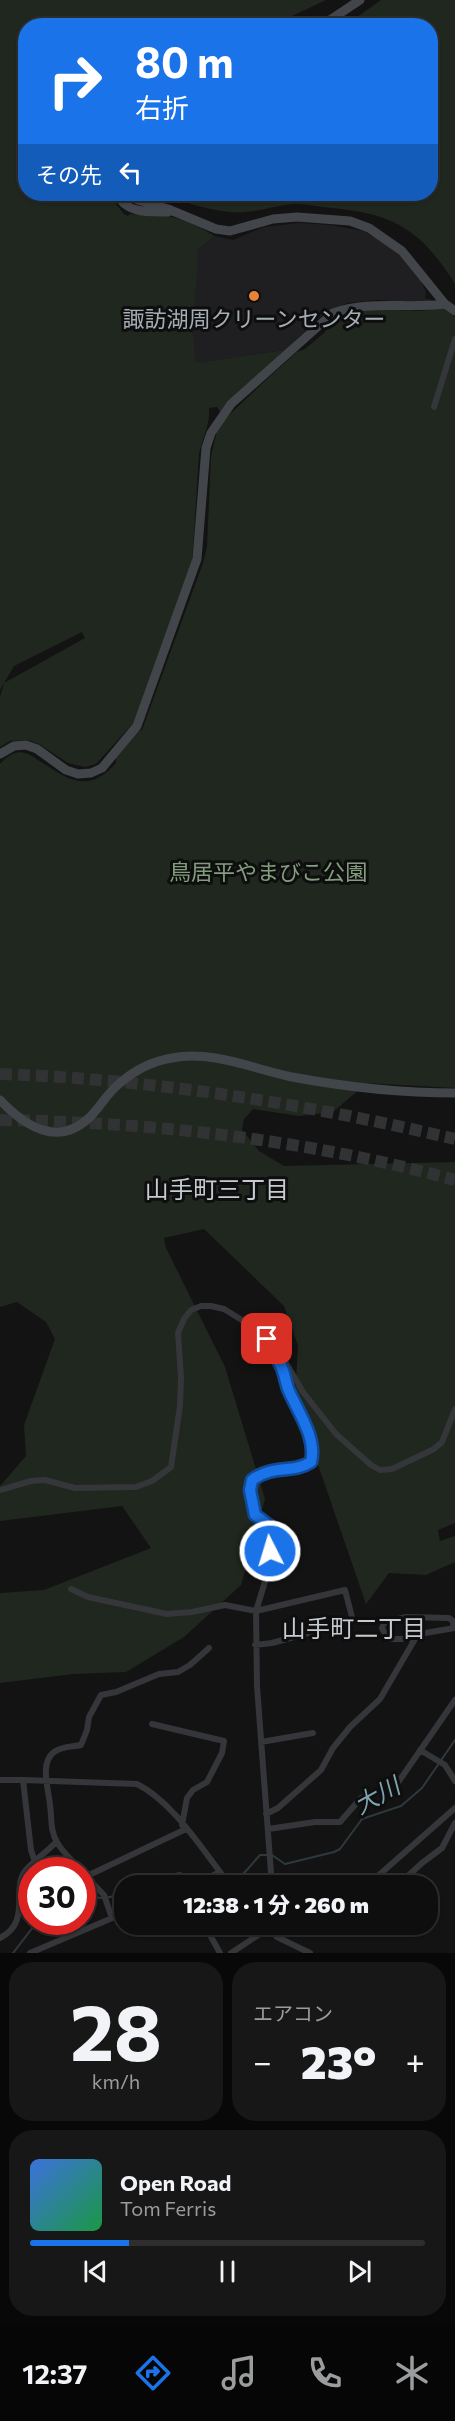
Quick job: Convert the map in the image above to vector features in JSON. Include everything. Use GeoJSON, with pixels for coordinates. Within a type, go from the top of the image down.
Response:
{"type":"FeatureCollection","features":[{"type":"Feature","properties":{"kind":"street"},"geometry":{"type":"LineString","coordinates":[[333,18],[360,0]]}},
{"type":"Feature","properties":{"kind":"street"},"geometry":{"type":"LineString","coordinates":[[122,201],[131,209],[176,212]]}},
{"type":"Feature","properties":{"kind":"street"},"geometry":{"type":"LineString","coordinates":[[141,201],[176,212],[207,226],[230,231],[273,219],[297,217],[350,221],[359,224],[386,237],[402,251],[445,304],[455,311]]}},
{"type":"Feature","properties":{"kind":"street"},"geometry":{"type":"LineString","coordinates":[[0,754],[14,746],[26,745],[37,749],[66,770],[78,774],[91,773],[102,768],[137,726],[197,559],[206,448],[218,420],[231,404],[333,313],[348,308],[421,308],[445,304]]}},
{"type":"Feature","properties":{"kind":"street"},"geometry":{"type":"LineString","coordinates":[[434,407],[455,339]]}},
{"type":"Feature","properties":{"kind":"street"},"geometry":{"type":"LineString","coordinates":[[0,1100],[26,1124],[43,1131],[65,1131],[87,1120],[118,1084],[137,1071],[158,1061],[191,1056],[211,1057],[271,1073],[326,1083],[455,1093]]}},
{"type":"Feature","properties":{"kind":"street"},"geometry":{"type":"LineString","coordinates":[[0,1490],[31,1481],[45,1480],[75,1488],[136,1487],[152,1481],[171,1467],[180,1406],[181,1377],[178,1334],[184,1319],[191,1311],[201,1306],[212,1306],[224,1310],[267,1339],[279,1351],[303,1392],[336,1434],[371,1466],[380,1470],[392,1468],[434,1449],[442,1442],[455,1409]]}},
{"type":"Feature","properties":{"kind":"street"},"geometry":{"type":"LineString","coordinates":[[267,1339],[268,1347],[281,1365],[288,1389],[307,1428],[312,1457],[311,1462],[303,1467],[270,1470],[252,1480],[250,1490],[255,1515],[273,1528],[267,1575],[256,1611],[255,1645],[271,1875]]}},
{"type":"Feature","properties":{"kind":"street"},"geometry":{"type":"LineString","coordinates":[[71,1589],[88,1597],[167,1614],[192,1612],[225,1605],[256,1611],[345,1590],[353,1621],[272,1643],[255,1645]]}},
{"type":"Feature","properties":{"kind":"street"},"geometry":{"type":"LineString","coordinates":[[266,1814],[278,1808],[321,1770],[333,1748],[350,1727],[380,1699],[415,1639],[424,1633],[454,1628],[453,1621],[449,1618],[406,1617],[384,1623],[382,1628],[388,1639],[415,1639]]}},
{"type":"Feature","properties":{"kind":"street"},"geometry":{"type":"LineString","coordinates":[[70,1857],[57,1842],[51,1825],[45,1781],[48,1760],[52,1753],[62,1748],[81,1744],[89,1718],[101,1695],[116,1692],[159,1674],[178,1672],[190,1665],[209,1648]]}},
{"type":"Feature","properties":{"kind":"street"},"geometry":{"type":"LineString","coordinates":[[268,1829],[315,1822],[340,1822],[361,1798],[396,1784],[455,1700]]}},
{"type":"Feature","properties":{"kind":"street"},"geometry":{"type":"LineString","coordinates":[[152,1724],[224,1741],[222,1753],[207,1782],[193,1790],[187,1798],[184,1827]]}},
{"type":"Feature","properties":{"kind":"street"},"geometry":{"type":"LineString","coordinates":[[261,1742],[313,1733]]}},
{"type":"Feature","properties":{"kind":"street"},"geometry":{"type":"LineString","coordinates":[[420,1750],[445,1765],[455,1781]]}},
{"type":"Feature","properties":{"kind":"street"},"geometry":{"type":"LineString","coordinates":[[0,1780],[137,1784],[150,1790],[165,1804],[222,1875]]}},
{"type":"Feature","properties":{"kind":"street"},"geometry":{"type":"LineString","coordinates":[[22,1780],[31,1850],[35,1857]]}},
{"type":"Feature","properties":{"kind":"street"},"geometry":{"type":"LineString","coordinates":[[379,1875],[455,1808]]}},
{"type":"Feature","properties":{"kind":"street"},"geometry":{"type":"LineString","coordinates":[[409,1875],[442,1848],[455,1823]]}},
{"type":"Feature","properties":{"kind":"street"},"geometry":{"type":"LineString","coordinates":[[96,1867],[184,1827]]}},
{"type":"Feature","properties":{"kind":"street"},"geometry":{"type":"LineString","coordinates":[[41,1857],[57,1842]]}},
{"type":"Feature","properties":{"kind":"street"},"geometry":{"type":"LineString","coordinates":[[214,1875],[220,1872]]}},
{"type":"Feature","properties":{"kind":"street"},"geometry":{"type":"LineString","coordinates":[[30,1953],[112,1918],[104,1895],[96,1887]]}},
{"type":"Feature","properties":{"kind":"street"},"geometry":{"type":"LineString","coordinates":[[0,1938],[8,1934],[18,1915]]}},
{"type":"Feature","properties":{"kind":"street"},"geometry":{"type":"LineString","coordinates":[[210,1935],[220,1953]]}},
{"type":"Feature","properties":{"kind":"street"},"geometry":{"type":"LineString","coordinates":[[231,1953],[261,1935]]}},
{"type":"Feature","properties":{"kind":"street"},"geometry":{"type":"LineString","coordinates":[[278,1935],[310,1953]]}},
{"type":"Feature","properties":{"kind":"shaded area"},"geometry":{"type":"Polygon","coordinates":[[[299,223],[330,225],[363,231],[386,243],[397,251],[421,281],[426,292],[425,298],[431,300],[430,303],[377,300],[347,303],[321,316],[285,350],[191,364],[178,265],[215,236],[233,240],[264,227],[299,223]]]}},
{"type":"Feature","properties":{"kind":"green space"},"geometry":{"type":"Polygon","coordinates":[[[0,0],[326,0],[288,18],[18,18],[18,201],[114,201],[128,216],[130,214],[174,217],[215,236],[197,250],[192,329],[196,363],[285,350],[220,412],[217,407],[209,408],[207,426],[199,454],[192,564],[136,720],[96,764],[85,767],[68,763],[39,744],[28,740],[10,741],[0,747],[0,697],[4,683],[0,690],[0,0]],[[82,632],[14,666],[4,683],[85,638],[82,632]]]}},
{"type":"Feature","properties":{"kind":"green space"},"geometry":{"type":"Polygon","coordinates":[[[381,0],[455,0],[455,284],[443,265],[418,238],[390,220],[354,211],[309,205],[295,204],[251,211],[227,212],[184,201],[438,201],[438,18],[356,18],[381,0]]]}},
{"type":"Feature","properties":{"kind":"green space","name":"鳥居平やまびこ公園"},"geometry":{"type":"Polygon","coordinates":[[[441,307],[455,317],[455,1088],[367,1083],[333,1112],[299,1116],[253,1109],[244,1119],[242,1130],[259,1151],[284,1166],[455,1162],[455,1523],[438,1530],[440,1541],[455,1536],[455,1562],[426,1575],[389,1573],[366,1604],[295,1398],[298,1346],[284,1306],[204,1229],[164,1238],[166,1248],[225,1367],[265,1499],[241,1585],[184,1637],[126,1672],[73,1674],[0,1683],[0,1593],[44,1590],[151,1548],[122,1506],[0,1521],[0,1486],[26,1456],[24,1425],[55,1339],[46,1322],[17,1302],[0,1307],[0,764],[11,755],[18,752],[25,753],[70,778],[88,781],[106,773],[116,763],[116,757],[137,731],[142,730],[203,563],[207,547],[211,456],[217,431],[228,416],[268,378],[297,352],[305,349],[325,332],[328,321],[359,310],[421,311],[441,307]]]}},
{"type":"Feature","properties":{"kind":"waterway","name":"大川"},"geometry":{"type":"LineString","coordinates":[[242,1875],[260,1855],[272,1855],[285,1864],[340,1849],[362,1819],[401,1806],[422,1788],[455,1740]]}},
{"type":"Feature","properties":{"kind":"waterway","name":"大川"},"geometry":{"type":"LineString","coordinates":[[169,1875],[180,1873],[184,1875]]}},
{"type":"Feature","properties":{"kind":"waterway","name":"大川"},"geometry":{"type":"LineString","coordinates":[[96,1898],[114,1896]]}},
{"type":"Feature","properties":{"kind":"waterway","name":"大川"},"geometry":{"type":"LineString","coordinates":[[13,1953],[27,1935]]}},
{"type":"Feature","properties":{"kind":"tunnel"},"geometry":{"type":"LineString","coordinates":[[0,1074],[115,1081],[229,1095],[343,1115],[455,1139]]}},
{"type":"Feature","properties":{"kind":"tunnel"},"geometry":{"type":"LineString","coordinates":[[0,1120],[115,1125],[229,1136],[343,1154],[455,1180]]}},
{"type":"Feature","properties":{"kind":"place","name":"諏訪湖周クリーンセンター"},"geometry":{"type":"Point","coordinates":[254,296]}},
{"type":"Feature","properties":{"kind":"district","name":"山手町三丁目"},"geometry":{"type":"Point","coordinates":[217,1190]}},
{"type":"Feature","properties":{"kind":"district","name":"山手町二丁目"},"geometry":{"type":"Point","coordinates":[354,1629]}},
{"type":"Feature","properties":{"kind":"route"},"geometry":{"type":"LineString","coordinates":[[267,1339],[268,1347],[281,1365],[288,1389],[307,1428],[312,1457],[311,1462],[303,1467],[270,1470],[252,1480],[250,1490],[255,1515],[273,1528],[270,1551]]}}]}
